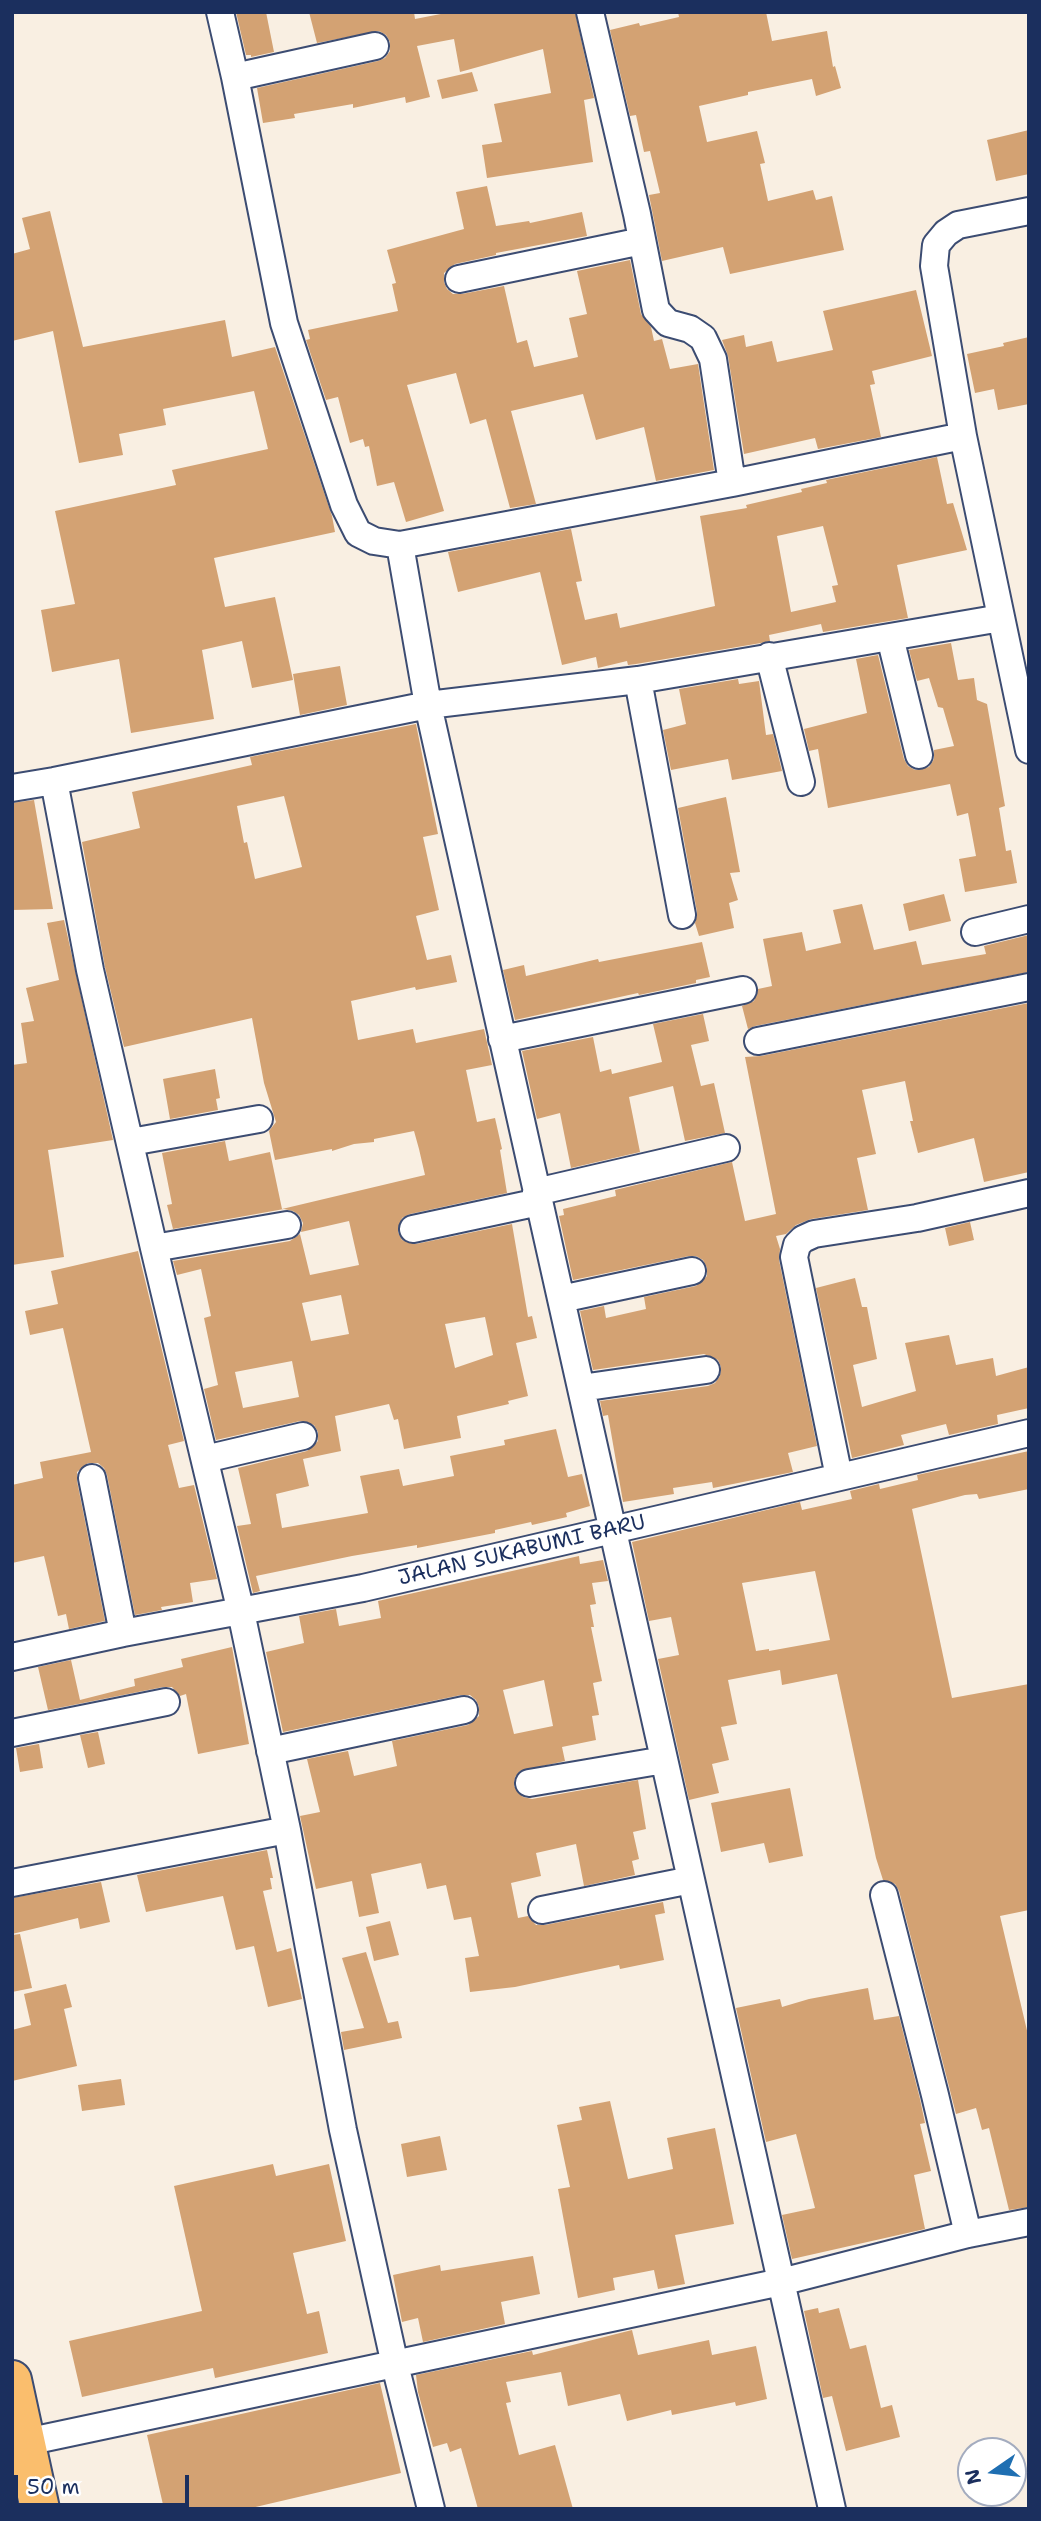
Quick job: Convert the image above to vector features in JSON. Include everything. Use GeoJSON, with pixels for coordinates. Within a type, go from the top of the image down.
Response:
{"type":"FeatureCollection","features":[{"type":"Feature","properties":{"kind":"highway"},"geometry":{"type":"LineString","coordinates":[[12,2380],[19,2444],[40,2509]]}},
{"type":"Feature","properties":{"kind":"street"},"geometry":{"type":"LineString","coordinates":[[220,12],[284,323],[344,505],[358,533],[374,541],[400,545],[732,483],[962,436]]}},
{"type":"Feature","properties":{"kind":"street"},"geometry":{"type":"LineString","coordinates":[[590,12],[656,310],[668,323],[690,329],[703,338],[713,359],[732,483]]}},
{"type":"Feature","properties":{"kind":"street"},"geometry":{"type":"LineString","coordinates":[[235,77],[375,46]]}},
{"type":"Feature","properties":{"kind":"street"},"geometry":{"type":"LineString","coordinates":[[1029,211],[958,225],[946,233],[936,245],[934,266],[962,436],[1029,750]]}},
{"type":"Feature","properties":{"kind":"street"},"geometry":{"type":"LineString","coordinates":[[459,279],[642,241]]}},
{"type":"Feature","properties":{"kind":"street"},"geometry":{"type":"LineString","coordinates":[[400,545],[428,705],[832,2509]]}},
{"type":"Feature","properties":{"kind":"street"},"geometry":{"type":"LineString","coordinates":[[12,788],[428,705],[638,680],[1001,618]]}},
{"type":"Feature","properties":{"kind":"street"},"geometry":{"type":"LineString","coordinates":[[890,637],[919,755]]}},
{"type":"Feature","properties":{"kind":"street"},"geometry":{"type":"LineString","coordinates":[[769,656],[801,782]]}},
{"type":"Feature","properties":{"kind":"street"},"geometry":{"type":"LineString","coordinates":[[638,680],[682,915]]}},
{"type":"Feature","properties":{"kind":"street"},"geometry":{"type":"LineString","coordinates":[[54,781],[90,970],[241,1612],[287,1830],[343,2130],[395,2365],[431,2509]]}},
{"type":"Feature","properties":{"kind":"street"},"geometry":{"type":"LineString","coordinates":[[975,932],[1029,919]]}},
{"type":"Feature","properties":{"kind":"street"},"geometry":{"type":"LineString","coordinates":[[758,1041],[1029,987]]}},
{"type":"Feature","properties":{"kind":"street"},"geometry":{"type":"LineString","coordinates":[[502,1039],[743,990]]}},
{"type":"Feature","properties":{"kind":"street"},"geometry":{"type":"LineString","coordinates":[[131,1142],[259,1119]]}},
{"type":"Feature","properties":{"kind":"street"},"geometry":{"type":"LineString","coordinates":[[413,1229],[726,1148]]}},
{"type":"Feature","properties":{"kind":"street"},"geometry":{"type":"LineString","coordinates":[[839,1477],[794,1257],[797,1245],[814,1234],[916,1217],[1029,1193]]}},
{"type":"Feature","properties":{"kind":"street"},"geometry":{"type":"LineString","coordinates":[[154,1248],[287,1225]]}},
{"type":"Feature","properties":{"kind":"street"},"geometry":{"type":"LineString","coordinates":[[561,1299],[692,1271]]}},
{"type":"Feature","properties":{"kind":"street"},"geometry":{"type":"LineString","coordinates":[[581,1388],[706,1370]]}},
{"type":"Feature","properties":{"kind":"street","name":"JALAN SUKABUMI BARU"},"geometry":{"type":"LineString","coordinates":[[12,1657],[123,1633],[363,1588],[1029,1433]]}},
{"type":"Feature","properties":{"kind":"street"},"geometry":{"type":"LineString","coordinates":[[205,1459],[303,1436]]}},
{"type":"Feature","properties":{"kind":"street"},"geometry":{"type":"LineString","coordinates":[[92,1478],[123,1633]]}},
{"type":"Feature","properties":{"kind":"street"},"geometry":{"type":"LineString","coordinates":[[12,1733],[166,1702]]}},
{"type":"Feature","properties":{"kind":"street"},"geometry":{"type":"LineString","coordinates":[[270,1751],[464,1710]]}},
{"type":"Feature","properties":{"kind":"street"},"geometry":{"type":"LineString","coordinates":[[529,1783],[664,1760]]}},
{"type":"Feature","properties":{"kind":"street"},"geometry":{"type":"LineString","coordinates":[[12,1883],[287,1830]]}},
{"type":"Feature","properties":{"kind":"street"},"geometry":{"type":"LineString","coordinates":[[542,1910],[691,1880]]}},
{"type":"Feature","properties":{"kind":"street"},"geometry":{"type":"LineString","coordinates":[[884,1895],[936,2095],[968,2234]]}},
{"type":"Feature","properties":{"kind":"street"},"geometry":{"type":"LineString","coordinates":[[19,2444],[781,2282],[968,2234],[1029,2222]]}},
{"type":"Feature","properties":{"kind":"building"},"geometry":{"type":"Polygon","coordinates":[[[236,12],[266,12],[274,52],[251,57],[246,55],[236,12]]]}},
{"type":"Feature","properties":{"kind":"building"},"geometry":{"type":"Polygon","coordinates":[[[309,12],[414,12],[415,19],[451,12],[575,12],[594,98],[584,100],[593,162],[487,178],[482,145],[502,142],[494,104],[551,93],[543,49],[460,72],[454,39],[417,46],[430,97],[406,103],[405,97],[353,108],[353,104],[294,114],[295,118],[263,123],[257,88],[378,61],[385,58],[390,51],[390,42],[386,35],[379,31],[317,43],[309,12]]]}},
{"type":"Feature","properties":{"kind":"building"},"geometry":{"type":"Polygon","coordinates":[[[678,12],[766,12],[772,41],[827,31],[833,67],[835,66],[841,88],[816,96],[812,79],[748,92],[748,95],[699,106],[707,142],[757,131],[765,163],[760,164],[768,201],[813,190],[816,200],[832,196],[844,250],[730,274],[723,247],[662,261],[649,195],[660,193],[650,151],[644,152],[636,115],[630,116],[610,30],[679,17],[678,12]]]}},
{"type":"Feature","properties":{"kind":"building"},"geometry":{"type":"Polygon","coordinates":[[[472,72],[478,91],[442,99],[437,80],[472,72]]]}},
{"type":"Feature","properties":{"kind":"building"},"geometry":{"type":"Polygon","coordinates":[[[1029,130],[1029,174],[996,181],[987,140],[1029,130]]]}},
{"type":"Feature","properties":{"kind":"building"},"geometry":{"type":"Polygon","coordinates":[[[487,186],[496,226],[530,223],[582,212],[587,236],[496,253],[455,264],[444,273],[447,289],[453,294],[462,294],[504,286],[517,343],[527,340],[534,367],[578,357],[569,318],[587,314],[577,271],[630,260],[641,314],[651,327],[654,341],[662,339],[670,369],[698,364],[714,470],[656,481],[644,427],[596,440],[583,394],[511,411],[536,504],[510,508],[486,419],[470,424],[456,373],[407,385],[444,511],[406,522],[394,482],[377,486],[369,446],[365,447],[363,439],[350,443],[338,397],[326,400],[306,340],[310,339],[308,330],[398,311],[392,284],[396,283],[387,250],[464,229],[456,192],[487,186]]]}},
{"type":"Feature","properties":{"kind":"building"},"geometry":{"type":"Polygon","coordinates":[[[50,211],[83,347],[225,320],[232,357],[275,347],[332,516],[335,532],[214,558],[225,607],[275,597],[293,680],[252,688],[242,641],[202,650],[214,719],[131,733],[119,659],[52,672],[41,610],[75,604],[55,511],[176,485],[172,470],[268,449],[254,391],[163,409],[166,425],[119,434],[123,455],[79,463],[53,331],[12,341],[12,254],[30,249],[22,218],[50,211]]]}},
{"type":"Feature","properties":{"kind":"building"},"geometry":{"type":"Polygon","coordinates":[[[916,290],[932,356],[872,371],[875,384],[870,385],[881,437],[818,449],[815,438],[744,454],[728,356],[722,340],[744,335],[746,347],[772,341],[777,362],[833,350],[823,311],[916,290]]]}},
{"type":"Feature","properties":{"kind":"building"},"geometry":{"type":"Polygon","coordinates":[[[1029,337],[1029,404],[998,410],[994,389],[975,393],[967,354],[1029,337]]]}},
{"type":"Feature","properties":{"kind":"building"},"geometry":{"type":"Polygon","coordinates":[[[937,457],[947,504],[953,503],[967,550],[897,565],[908,618],[823,632],[821,624],[769,635],[770,641],[761,643],[636,664],[628,665],[627,661],[598,668],[596,657],[562,665],[540,572],[458,592],[448,552],[571,529],[582,581],[576,582],[585,620],[617,613],[620,628],[715,606],[700,516],[747,508],[746,505],[802,492],[801,489],[827,483],[826,480],[937,457]],[[823,526],[777,536],[791,612],[836,602],[832,586],[838,585],[823,526]]]}},
{"type":"Feature","properties":{"kind":"building"},"geometry":{"type":"Polygon","coordinates":[[[951,643],[958,680],[974,678],[977,700],[987,704],[1005,806],[999,808],[1006,851],[1011,850],[1017,883],[965,892],[959,859],[976,856],[968,813],[957,816],[950,784],[828,808],[818,749],[809,751],[804,729],[867,713],[856,659],[878,655],[904,759],[908,766],[915,770],[929,767],[934,759],[934,750],[954,746],[943,708],[938,707],[929,678],[917,681],[909,650],[951,643]]]}},
{"type":"Feature","properties":{"kind":"building"},"geometry":{"type":"Polygon","coordinates":[[[340,666],[347,705],[300,715],[293,674],[340,666]]]}},
{"type":"Feature","properties":{"kind":"building"},"geometry":{"type":"Polygon","coordinates":[[[738,679],[739,684],[759,681],[766,735],[773,734],[782,771],[732,780],[728,759],[671,770],[663,730],[686,724],[679,689],[738,679]]]}},
{"type":"Feature","properties":{"kind":"building"},"geometry":{"type":"Polygon","coordinates":[[[416,724],[438,834],[423,837],[439,910],[416,916],[427,960],[451,955],[457,982],[416,990],[415,987],[351,1001],[358,1040],[413,1029],[416,1043],[484,1029],[492,1065],[466,1070],[477,1122],[495,1118],[507,1193],[410,1214],[402,1218],[398,1232],[402,1240],[416,1244],[512,1224],[528,1317],[532,1316],[537,1338],[516,1343],[528,1396],[508,1401],[509,1404],[457,1416],[461,1438],[404,1449],[398,1419],[394,1420],[389,1404],[335,1416],[341,1451],[303,1459],[309,1486],[276,1494],[282,1528],[368,1513],[360,1476],[399,1469],[403,1486],[454,1476],[450,1456],[505,1445],[504,1440],[556,1429],[568,1477],[582,1474],[590,1506],[566,1513],[567,1517],[495,1530],[495,1533],[417,1548],[417,1545],[352,1556],[256,1576],[260,1591],[253,1593],[237,1526],[251,1524],[238,1468],[307,1451],[318,1441],[318,1432],[314,1425],[300,1421],[216,1440],[204,1389],[218,1385],[204,1318],[211,1316],[201,1269],[177,1275],[173,1261],[290,1241],[300,1234],[310,1275],[359,1265],[349,1221],[301,1232],[303,1223],[299,1215],[284,1209],[173,1229],[167,1205],[172,1204],[162,1153],[225,1141],[229,1161],[270,1152],[282,1209],[425,1175],[414,1131],[332,1151],[275,1160],[269,1131],[276,1122],[264,1083],[252,1018],[124,1047],[105,967],[82,842],[140,828],[132,792],[252,765],[250,757],[416,724]],[[284,796],[237,806],[255,879],[302,867],[284,796]],[[341,1295],[302,1303],[311,1341],[349,1334],[341,1295]],[[485,1317],[445,1324],[455,1368],[493,1355],[485,1317]],[[292,1361],[235,1372],[243,1408],[299,1397],[292,1361]]]}},
{"type":"Feature","properties":{"kind":"building"},"geometry":{"type":"Polygon","coordinates":[[[726,797],[740,872],[730,873],[738,900],[729,903],[734,928],[699,936],[678,808],[726,797]]]}},
{"type":"Feature","properties":{"kind":"building"},"geometry":{"type":"Polygon","coordinates":[[[34,800],[53,909],[12,910],[12,803],[34,800]]]}},
{"type":"Feature","properties":{"kind":"building"},"geometry":{"type":"Polygon","coordinates":[[[944,894],[951,921],[909,931],[903,904],[944,894]]]}},
{"type":"Feature","properties":{"kind":"building"},"geometry":{"type":"Polygon","coordinates":[[[862,904],[874,950],[916,941],[922,965],[986,954],[984,946],[1029,935],[1029,972],[748,1029],[742,1006],[754,1001],[758,989],[772,986],[763,939],[802,932],[806,951],[841,943],[833,910],[862,904]]]}},
{"type":"Feature","properties":{"kind":"building"},"geometry":{"type":"Polygon","coordinates":[[[64,920],[113,1140],[48,1150],[64,1257],[12,1265],[12,1065],[27,1063],[21,1023],[34,1021],[26,988],[59,980],[47,923],[64,920]]]}},
{"type":"Feature","properties":{"kind":"building"},"geometry":{"type":"Polygon","coordinates":[[[702,942],[710,977],[696,980],[696,983],[515,1020],[503,970],[524,965],[526,976],[598,959],[599,962],[702,942]]]}},
{"type":"Feature","properties":{"kind":"building"},"geometry":{"type":"Polygon","coordinates":[[[1029,1003],[1029,1172],[984,1182],[974,1138],[918,1153],[910,1121],[913,1121],[905,1081],[862,1090],[876,1154],[857,1158],[868,1210],[811,1219],[796,1225],[786,1234],[776,1236],[817,1446],[788,1453],[793,1472],[713,1488],[712,1482],[673,1488],[674,1494],[623,1502],[608,1415],[603,1416],[600,1401],[708,1386],[715,1383],[720,1376],[721,1367],[718,1360],[704,1354],[593,1370],[580,1311],[604,1306],[606,1318],[646,1309],[644,1297],[696,1286],[707,1276],[707,1268],[703,1260],[689,1256],[573,1280],[559,1216],[564,1215],[563,1209],[616,1196],[615,1190],[732,1162],[745,1221],[776,1214],[745,1057],[1029,1003]]]}},
{"type":"Feature","properties":{"kind":"building"},"geometry":{"type":"Polygon","coordinates":[[[703,1014],[709,1041],[691,1045],[701,1086],[714,1083],[725,1133],[685,1141],[673,1086],[629,1097],[640,1152],[571,1168],[560,1113],[537,1119],[522,1051],[593,1037],[600,1072],[611,1069],[612,1074],[662,1062],[653,1024],[703,1014]]]}},
{"type":"Feature","properties":{"kind":"building"},"geometry":{"type":"Polygon","coordinates":[[[215,1069],[220,1098],[216,1099],[218,1110],[170,1119],[163,1079],[215,1069]]]}},
{"type":"Feature","properties":{"kind":"building"},"geometry":{"type":"Polygon","coordinates":[[[970,1222],[974,1240],[949,1246],[945,1228],[970,1222]]]}},
{"type":"Feature","properties":{"kind":"building"},"geometry":{"type":"Polygon","coordinates":[[[138,1251],[184,1441],[168,1445],[179,1488],[194,1485],[217,1579],[190,1583],[193,1602],[161,1607],[162,1610],[135,1615],[107,1475],[98,1463],[88,1463],[77,1472],[77,1481],[105,1621],[69,1629],[66,1614],[58,1616],[44,1556],[12,1563],[12,1485],[43,1478],[40,1462],[91,1452],[63,1328],[30,1335],[25,1311],[58,1304],[51,1271],[138,1251]]]}},
{"type":"Feature","properties":{"kind":"building"},"geometry":{"type":"Polygon","coordinates":[[[855,1278],[862,1307],[867,1307],[877,1359],[853,1365],[862,1407],[916,1391],[905,1343],[949,1335],[956,1365],[993,1358],[996,1376],[1029,1367],[1029,1408],[997,1415],[998,1424],[949,1435],[946,1424],[901,1435],[904,1445],[852,1458],[816,1288],[855,1278]]]}},
{"type":"Feature","properties":{"kind":"building"},"geometry":{"type":"Polygon","coordinates":[[[1029,1451],[1029,1489],[979,1499],[977,1494],[965,1495],[912,1509],[952,1698],[1029,1684],[1029,1910],[1000,1916],[1029,2039],[1029,2207],[1009,2210],[989,2128],[982,2130],[976,2108],[956,2114],[899,1891],[895,1884],[883,1880],[876,1858],[837,1674],[782,1685],[780,1670],[728,1680],[737,1724],[721,1727],[729,1760],[712,1764],[719,1793],[689,1800],[658,1659],[679,1655],[671,1617],[649,1621],[632,1542],[800,1502],[802,1510],[852,1499],[850,1491],[879,1484],[880,1489],[918,1480],[917,1475],[1029,1451]],[[815,1571],[742,1583],[756,1651],[830,1640],[815,1571]]]}},
{"type":"Feature","properties":{"kind":"building"},"geometry":{"type":"Polygon","coordinates":[[[579,1556],[580,1564],[603,1560],[608,1581],[592,1583],[596,1604],[590,1605],[594,1627],[591,1627],[602,1681],[593,1683],[599,1715],[592,1716],[596,1740],[562,1747],[565,1761],[520,1771],[515,1777],[514,1786],[523,1797],[532,1799],[638,1780],[646,1829],[633,1832],[639,1859],[632,1861],[635,1875],[584,1886],[576,1844],[536,1853],[541,1876],[511,1883],[518,1918],[528,1916],[536,1925],[663,1902],[665,1913],[655,1915],[664,1960],[620,1969],[619,1965],[515,1987],[470,1992],[465,1958],[479,1956],[471,1917],[454,1920],[446,1885],[427,1889],[421,1863],[371,1874],[379,1913],[359,1917],[352,1881],[316,1889],[300,1816],[320,1812],[307,1759],[348,1751],[354,1776],[397,1766],[392,1741],[468,1725],[479,1716],[476,1700],[470,1695],[461,1695],[283,1732],[266,1652],[304,1643],[299,1616],[336,1609],[339,1626],[381,1618],[378,1601],[579,1556]],[[544,1680],[503,1690],[514,1734],[553,1726],[544,1680]]]}},
{"type":"Feature","properties":{"kind":"building"},"geometry":{"type":"Polygon","coordinates":[[[232,1647],[249,1744],[198,1754],[186,1694],[180,1696],[172,1687],[163,1687],[48,1710],[38,1667],[71,1660],[80,1700],[135,1686],[134,1679],[183,1667],[181,1659],[232,1647]]]}},
{"type":"Feature","properties":{"kind":"building"},"geometry":{"type":"Polygon","coordinates":[[[98,1732],[105,1764],[88,1768],[80,1735],[98,1732]]]}},
{"type":"Feature","properties":{"kind":"building"},"geometry":{"type":"Polygon","coordinates":[[[39,1744],[43,1768],[20,1772],[16,1748],[39,1744]]]}},
{"type":"Feature","properties":{"kind":"building"},"geometry":{"type":"Polygon","coordinates":[[[790,1788],[803,1856],[769,1863],[764,1843],[721,1852],[711,1803],[790,1788]]]}},
{"type":"Feature","properties":{"kind":"building"},"geometry":{"type":"Polygon","coordinates":[[[267,1850],[273,1878],[270,1878],[272,1889],[263,1891],[277,1952],[291,1948],[302,1999],[268,2007],[254,1946],[236,1950],[223,1896],[146,1912],[137,1875],[267,1850]]]}},
{"type":"Feature","properties":{"kind":"building"},"geometry":{"type":"Polygon","coordinates":[[[101,1882],[110,1922],[80,1929],[78,1918],[12,1934],[12,1898],[101,1882]]]}},
{"type":"Feature","properties":{"kind":"building"},"geometry":{"type":"Polygon","coordinates":[[[390,1921],[399,1955],[374,1961],[366,1927],[390,1921]]]}},
{"type":"Feature","properties":{"kind":"building"},"geometry":{"type":"Polygon","coordinates":[[[20,1934],[32,1988],[12,1992],[12,1935],[20,1934]]]}},
{"type":"Feature","properties":{"kind":"building"},"geometry":{"type":"Polygon","coordinates":[[[366,1952],[388,2023],[398,2021],[402,2038],[344,2050],[341,2032],[364,2028],[342,1958],[366,1952]]]}},
{"type":"Feature","properties":{"kind":"building"},"geometry":{"type":"Polygon","coordinates":[[[66,1984],[72,2007],[64,2009],[77,2066],[12,2081],[12,2030],[31,2025],[24,1994],[66,1984]]]}},
{"type":"Feature","properties":{"kind":"building"},"geometry":{"type":"Polygon","coordinates":[[[868,1988],[874,2020],[899,2016],[920,2099],[925,2123],[920,2124],[931,2171],[914,2175],[925,2229],[792,2259],[782,2215],[815,2208],[796,2134],[766,2142],[736,2008],[780,1999],[782,2007],[868,1988]]]}},
{"type":"Feature","properties":{"kind":"building"},"geometry":{"type":"Polygon","coordinates":[[[121,2079],[125,2105],[82,2111],[78,2085],[121,2079]]]}},
{"type":"Feature","properties":{"kind":"building"},"geometry":{"type":"Polygon","coordinates":[[[610,2101],[628,2179],[673,2169],[667,2138],[715,2128],[734,2224],[675,2235],[685,2284],[658,2289],[654,2270],[613,2278],[615,2290],[578,2298],[558,2189],[570,2187],[557,2125],[582,2120],[579,2107],[610,2101]]]}},
{"type":"Feature","properties":{"kind":"building"},"geometry":{"type":"Polygon","coordinates":[[[440,2136],[447,2170],[407,2177],[401,2144],[440,2136]]]}},
{"type":"Feature","properties":{"kind":"building"},"geometry":{"type":"Polygon","coordinates":[[[273,2164],[276,2176],[329,2164],[346,2241],[293,2253],[307,2314],[319,2311],[328,2353],[215,2378],[213,2368],[82,2397],[69,2341],[202,2311],[174,2186],[273,2164]]]}},
{"type":"Feature","properties":{"kind":"building"},"geometry":{"type":"Polygon","coordinates":[[[533,2256],[540,2294],[501,2302],[505,2324],[423,2342],[418,2318],[402,2322],[393,2275],[440,2265],[441,2271],[533,2256]]]}},
{"type":"Feature","properties":{"kind":"building"},"geometry":{"type":"Polygon","coordinates":[[[818,2308],[819,2313],[839,2308],[850,2349],[866,2345],[881,2408],[892,2405],[900,2437],[846,2451],[832,2396],[823,2398],[804,2311],[818,2308]]]}},
{"type":"Feature","properties":{"kind":"building"},"geometry":{"type":"Polygon","coordinates":[[[632,2330],[638,2355],[709,2340],[712,2355],[756,2346],[767,2399],[736,2406],[735,2402],[672,2415],[671,2410],[627,2421],[620,2394],[568,2406],[561,2372],[506,2382],[511,2402],[506,2403],[519,2455],[555,2445],[573,2509],[478,2509],[461,2448],[450,2452],[447,2443],[433,2447],[416,2375],[532,2351],[533,2355],[632,2330]]]}},
{"type":"Feature","properties":{"kind":"building"},"geometry":{"type":"Polygon","coordinates":[[[380,2383],[401,2473],[247,2509],[164,2509],[147,2435],[380,2383]]]}}]}
